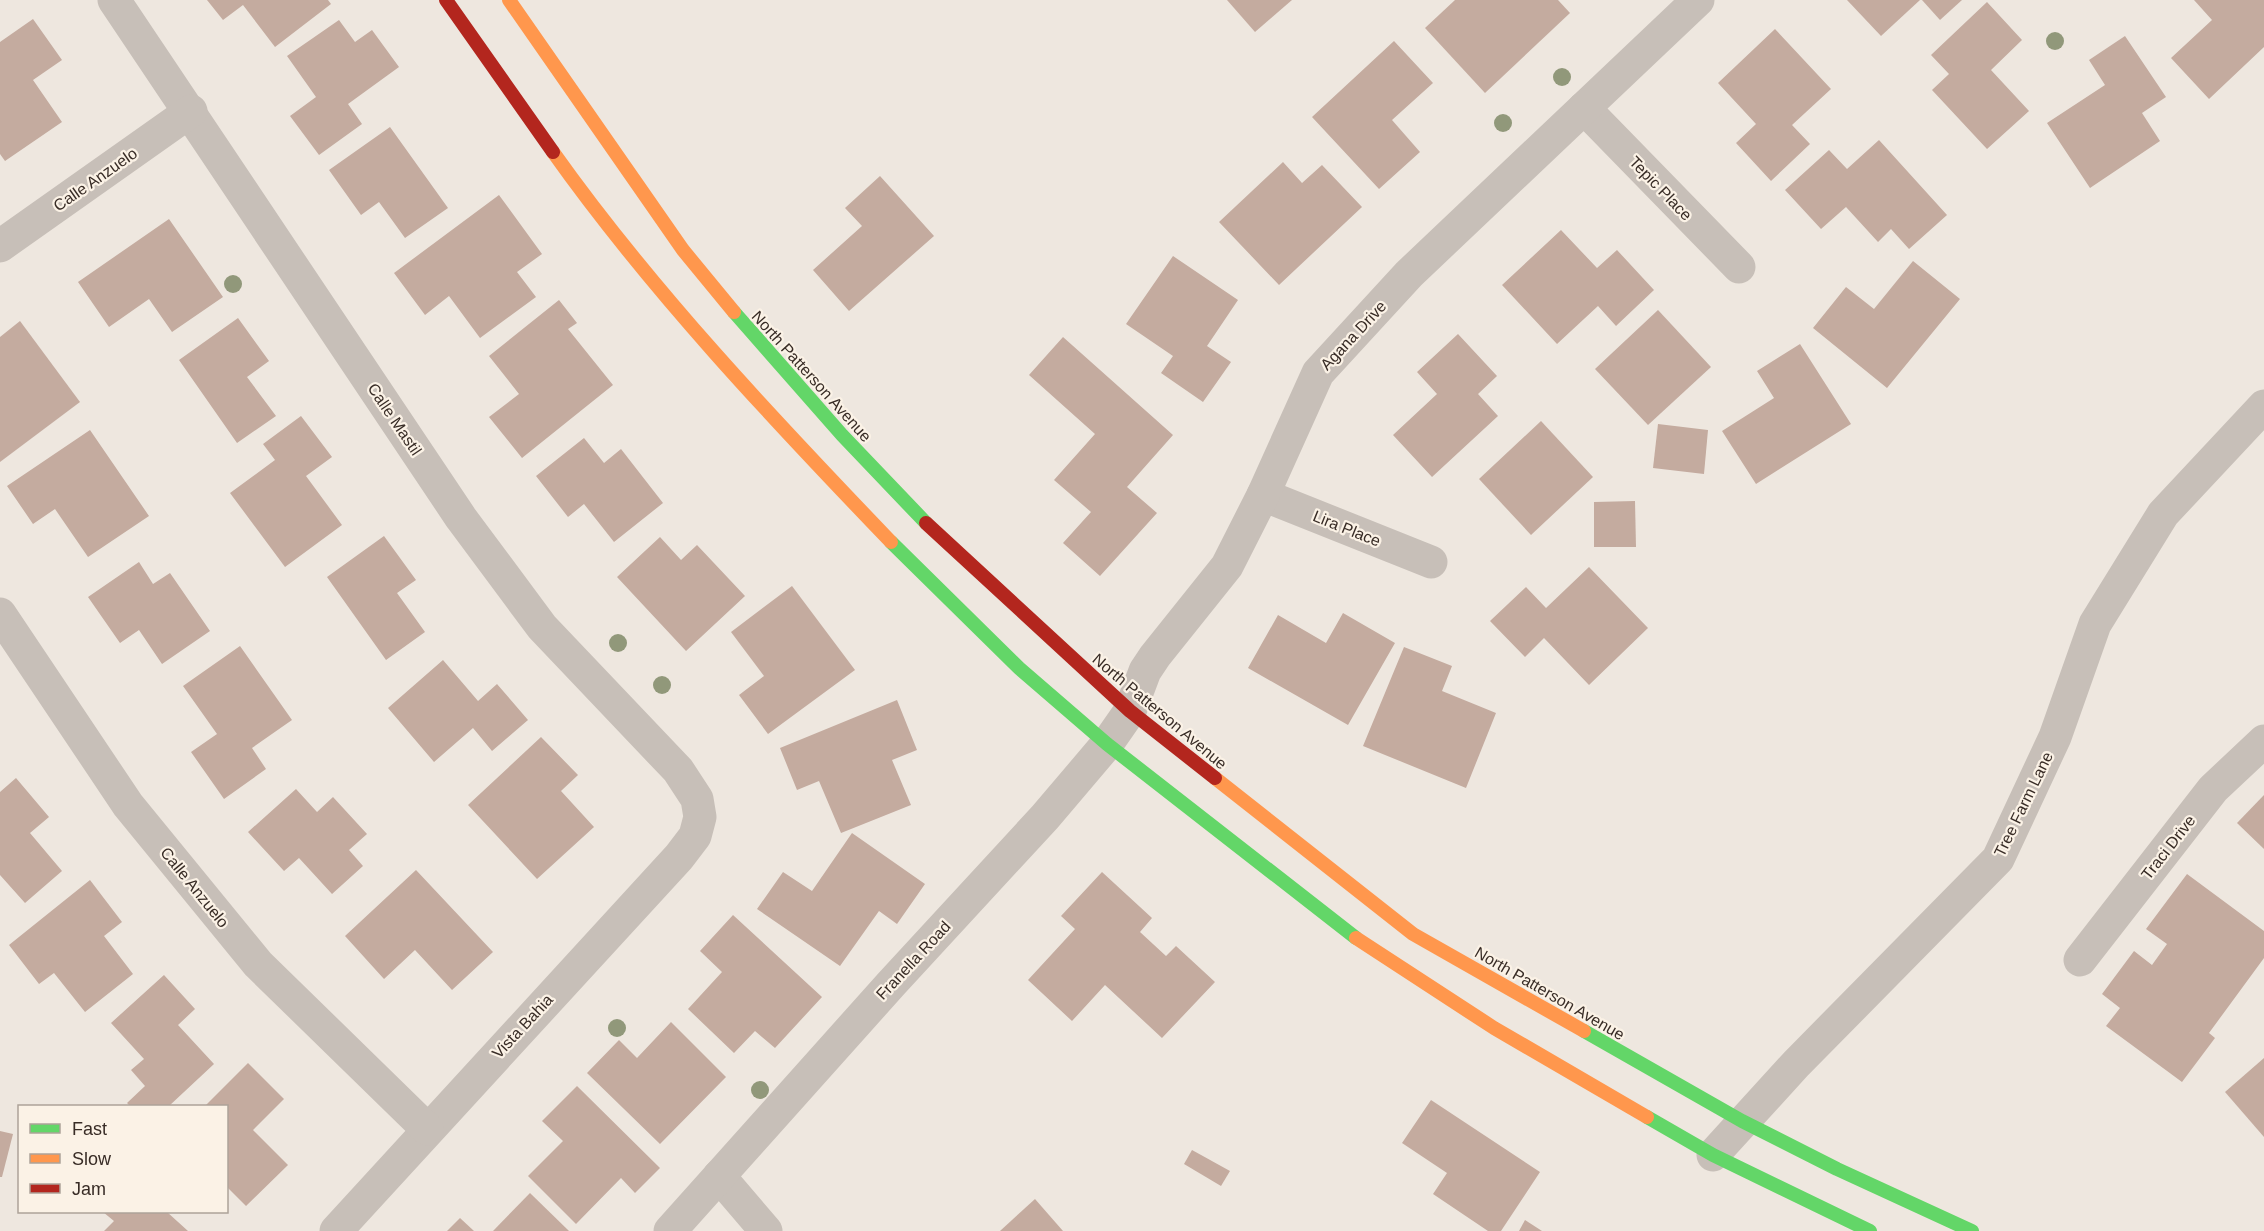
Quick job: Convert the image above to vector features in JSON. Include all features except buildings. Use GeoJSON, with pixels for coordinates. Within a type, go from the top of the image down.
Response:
{"type":"FeatureCollection","features":[{"type":"Feature","properties":{"kind":"main road"},"geometry":{"type":"LineString","coordinates":[[446,0],[558,159],[635,257],[802,449],[925,578],[1019,668],[1107,744],[1375,951],[1494,1028],[1713,1155],[1870,1231]]}},
{"type":"Feature","properties":{"kind":"main road","name":"North Patterson Avenue"},"geometry":{"type":"LineString","coordinates":[[509,0],[683,250],[731,309],[842,435],[938,535],[1130,711],[1413,934],[1742,1121],[1972,1231]]}},
{"type":"Feature","properties":{"kind":"street","name":"Calle Mastil"},"geometry":{"type":"LineString","coordinates":[[114,0],[191,111],[461,518],[542,627],[678,770],[697,799],[700,817]]}},
{"type":"Feature","properties":{"kind":"street","name":"Agana Drive"},"geometry":{"type":"LineString","coordinates":[[1107,744],[1130,711],[1145,671],[1227,566],[1263,495],[1318,373],[1409,274],[1698,0]]}},
{"type":"Feature","properties":{"kind":"street","name":"Tepic Place"},"geometry":{"type":"LineString","coordinates":[[1584,108],[1739,267]]}},
{"type":"Feature","properties":{"kind":"street","name":"Calle Anzuelo"},"geometry":{"type":"LineString","coordinates":[[0,246],[191,111]]}},
{"type":"Feature","properties":{"kind":"street","name":"Tree Farm Lane"},"geometry":{"type":"LineString","coordinates":[[1713,1155],[1742,1121],[1998,859],[2055,737],[2095,624],[2163,514],[2264,406]]}},
{"type":"Feature","properties":{"kind":"street","name":"Lira Place"},"geometry":{"type":"LineString","coordinates":[[1263,495],[1431,562]]}},
{"type":"Feature","properties":{"kind":"street","name":"Calle Anzuelo"},"geometry":{"type":"LineString","coordinates":[[0,614],[128,805],[251,955],[427,1128]]}},
{"type":"Feature","properties":{"kind":"street","name":"Traci Drive"},"geometry":{"type":"LineString","coordinates":[[2079,960],[2213,789],[2264,741]]}},
{"type":"Feature","properties":{"kind":"street","name":"Franella Road"},"geometry":{"type":"LineString","coordinates":[[719,1176],[1045,817],[1107,744]]}},
{"type":"Feature","properties":{"kind":"street","name":"Vista Bahia"},"geometry":{"type":"LineString","coordinates":[[336,1231],[427,1128],[679,857],[695,836],[700,817]]}},
{"type":"Feature","properties":{"kind":"street"},"geometry":{"type":"LineString","coordinates":[[670,1231],[719,1176],[766,1231]]}},
{"type":"Feature","properties":{"kind":"traffic: fast"},"geometry":{"type":"LineString","coordinates":[[734,312],[842,435],[926,523]]}},
{"type":"Feature","properties":{"kind":"traffic: fast"},"geometry":{"type":"LineString","coordinates":[[891,542],[1019,668],[1107,744],[1356,938]]}},
{"type":"Feature","properties":{"kind":"traffic: fast"},"geometry":{"type":"LineString","coordinates":[[1584,1031],[1742,1121],[1837,1169],[1972,1231]]}},
{"type":"Feature","properties":{"kind":"traffic: fast"},"geometry":{"type":"LineString","coordinates":[[1647,1117],[1713,1155],[1870,1231]]}},
{"type":"Feature","properties":{"kind":"traffic: slow"},"geometry":{"type":"LineString","coordinates":[[509,0],[683,250],[734,312]]}},
{"type":"Feature","properties":{"kind":"traffic: slow"},"geometry":{"type":"LineString","coordinates":[[553,152],[672,304],[758,401],[891,542]]}},
{"type":"Feature","properties":{"kind":"traffic: slow"},"geometry":{"type":"LineString","coordinates":[[1215,778],[1413,934],[1584,1031]]}},
{"type":"Feature","properties":{"kind":"traffic: slow"},"geometry":{"type":"LineString","coordinates":[[1356,938],[1494,1028],[1647,1117]]}},
{"type":"Feature","properties":{"kind":"traffic: jam"},"geometry":{"type":"LineString","coordinates":[[446,0],[553,152]]}},
{"type":"Feature","properties":{"kind":"traffic: jam"},"geometry":{"type":"LineString","coordinates":[[926,523],[1130,711],[1215,778]]}}]}
